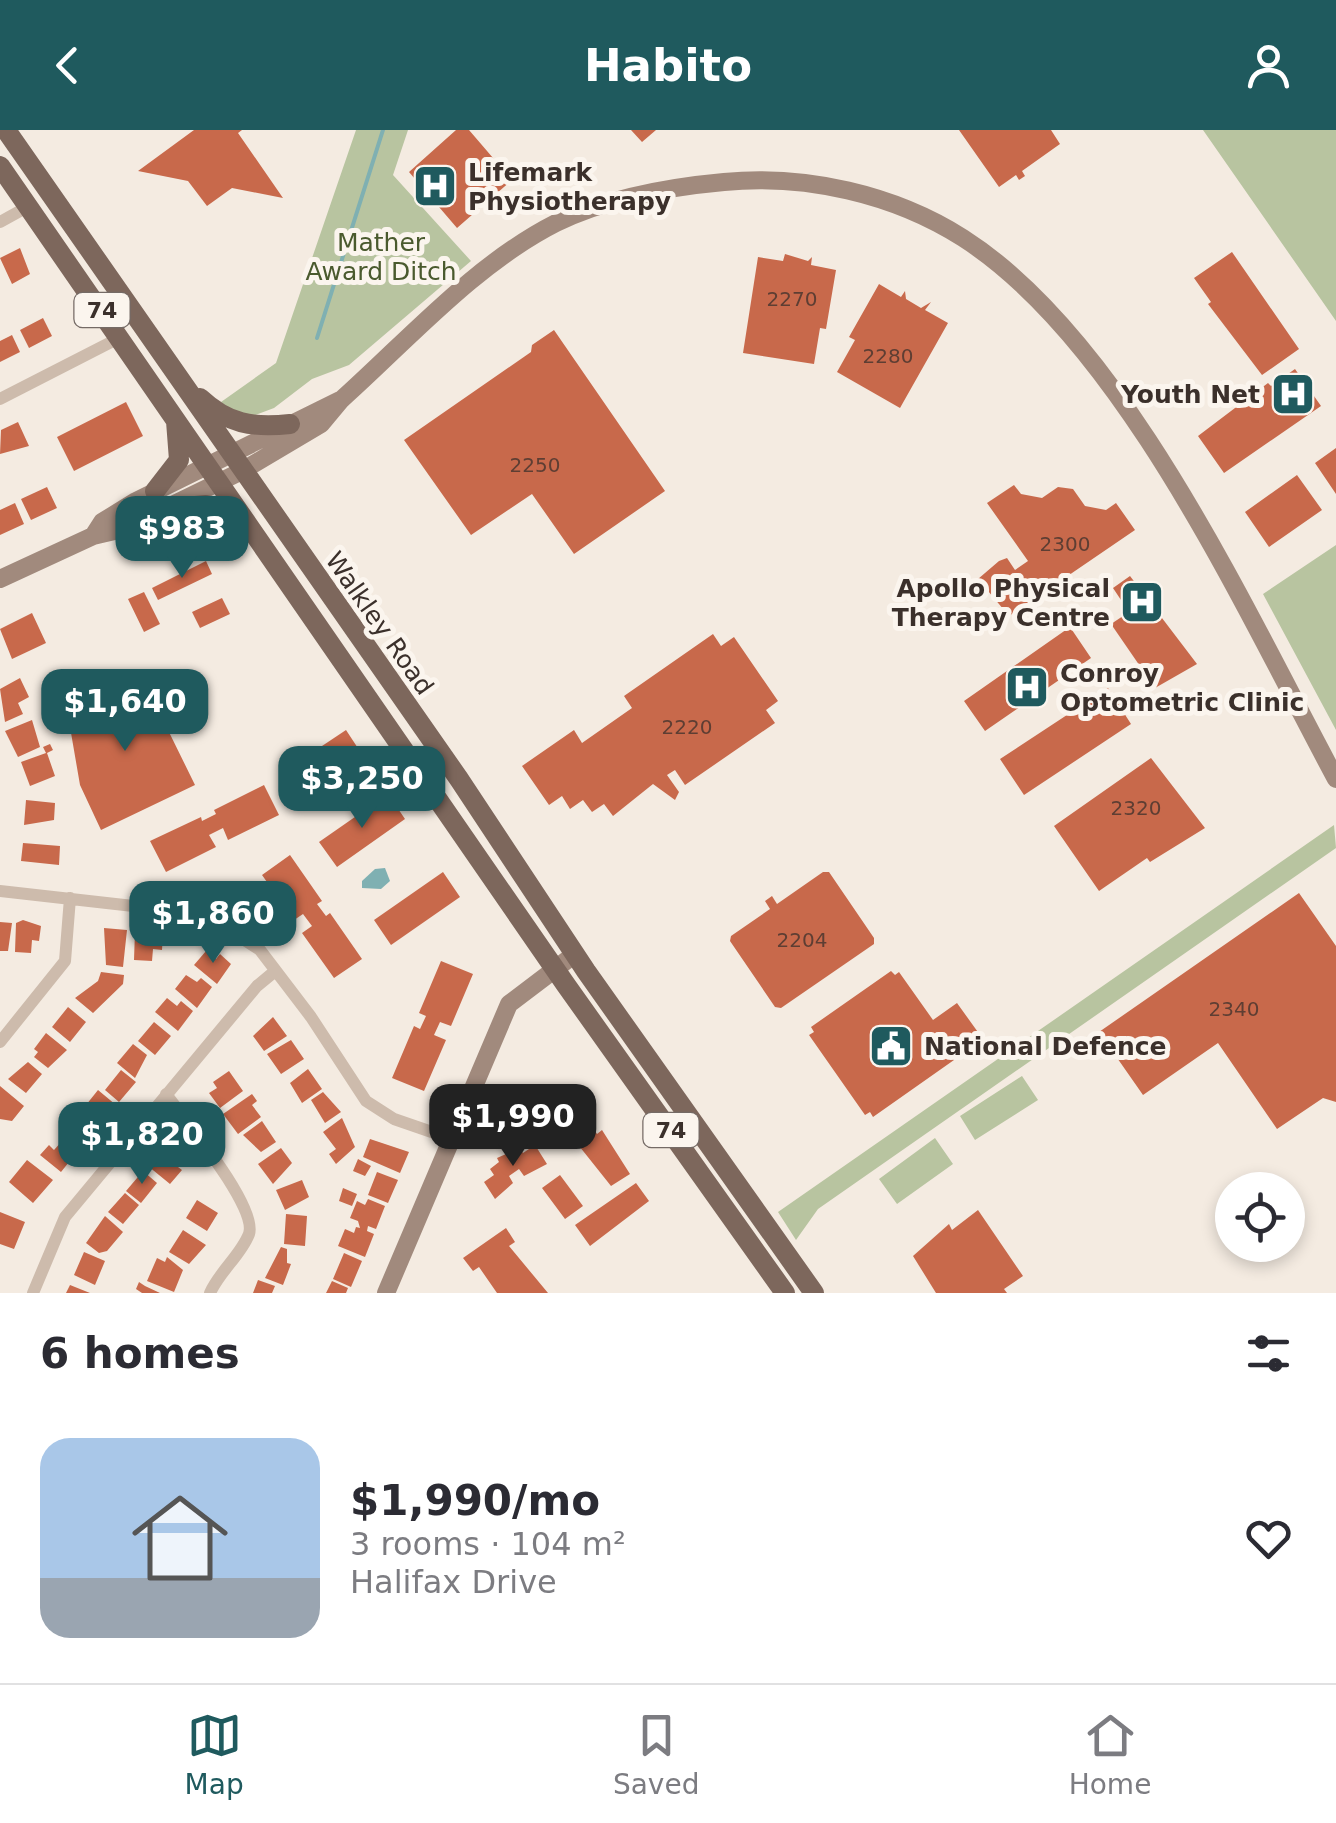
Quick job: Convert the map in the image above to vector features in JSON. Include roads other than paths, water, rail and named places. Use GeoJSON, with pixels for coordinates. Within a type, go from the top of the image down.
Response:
{"type":"FeatureCollection","features":[{"type":"Feature","properties":{"kind":"main road","name":"Walkley Road"},"geometry":{"type":"LineString","coordinates":[[6,130],[814,1293]]}},
{"type":"Feature","properties":{"kind":"main road","name":"Walkley Road"},"geometry":{"type":"LineString","coordinates":[[0,166],[785,1293]]}},
{"type":"Feature","properties":{"kind":"main road"},"geometry":{"type":"LineString","coordinates":[[176,376],[230,421],[261,427],[290,424]]}},
{"type":"Feature","properties":{"kind":"main road"},"geometry":{"type":"LineString","coordinates":[[175,414],[179,460],[160,500],[222,508],[252,525]]}},
{"type":"Feature","properties":{"kind":"main road"},"geometry":{"type":"LineString","coordinates":[[360,682],[380,666]]}},
{"type":"Feature","properties":{"kind":"main road"},"geometry":{"type":"LineString","coordinates":[[679,1140],[698,1126]]}},
{"type":"Feature","properties":{"kind":"main road"},"geometry":{"type":"LineString","coordinates":[[745,1236],[764,1220]]}},
{"type":"Feature","properties":{"kind":"street"},"geometry":{"type":"LineString","coordinates":[[0,579],[94,536],[116,512],[160,500],[321,424],[341,400],[527,240],[560,222],[636,196],[706,184],[794,181],[854,192],[914,212],[975,247],[1066,329],[1189,507],[1336,780]]}},
{"type":"Feature","properties":{"kind":"street"},"geometry":{"type":"LineString","coordinates":[[0,222],[28,206]]}},
{"type":"Feature","properties":{"kind":"street"},"geometry":{"type":"LineString","coordinates":[[0,398],[121,337]]}},
{"type":"Feature","properties":{"kind":"street"},"geometry":{"type":"LineString","coordinates":[[236,463],[290,424],[341,400]]}},
{"type":"Feature","properties":{"kind":"street"},"geometry":{"type":"LineString","coordinates":[[0,892],[204,914],[260,950],[312,1017],[366,1101],[394,1119],[452,1139]]}},
{"type":"Feature","properties":{"kind":"street"},"geometry":{"type":"LineString","coordinates":[[0,1042],[65,961],[70,898]]}},
{"type":"Feature","properties":{"kind":"street"},"geometry":{"type":"LineString","coordinates":[[386,1293],[509,1004],[575,954]]}},
{"type":"Feature","properties":{"kind":"street"},"geometry":{"type":"LineString","coordinates":[[33,1293],[65,1217],[274,972]]}},
{"type":"Feature","properties":{"kind":"street"},"geometry":{"type":"LineString","coordinates":[[166,1094],[236,1192],[250,1224],[248,1236],[210,1293]]}},
{"type":"Feature","properties":{"kind":"water"},"geometry":{"type":"Polygon","coordinates":[[[385,868],[390,881],[381,889],[362,888],[362,881],[375,869],[385,868]]]}},
{"type":"Feature","properties":{"kind":"waterway"},"geometry":{"type":"LineString","coordinates":[[317,338],[383,130]]}},
{"type":"Feature","properties":{"kind":"place","name":"Lifemark Physiotherapy"},"geometry":{"type":"Point","coordinates":[435,186]}},
{"type":"Feature","properties":{"kind":"place","name":"Youth Net"},"geometry":{"type":"Point","coordinates":[1293,394]}},
{"type":"Feature","properties":{"kind":"place","name":"Apollo Physical Therapy Centre"},"geometry":{"type":"Point","coordinates":[1142,602]}},
{"type":"Feature","properties":{"kind":"place","name":"Conroy Optometric Clinic"},"geometry":{"type":"Point","coordinates":[1027,687]}},
{"type":"Feature","properties":{"kind":"place","name":"National Defence"},"geometry":{"type":"Point","coordinates":[891,1046]}},
{"type":"Feature","properties":{"kind":"park label","name":"Mather Award Ditch"},"geometry":{"type":"Point","coordinates":[381,256]}}]}
